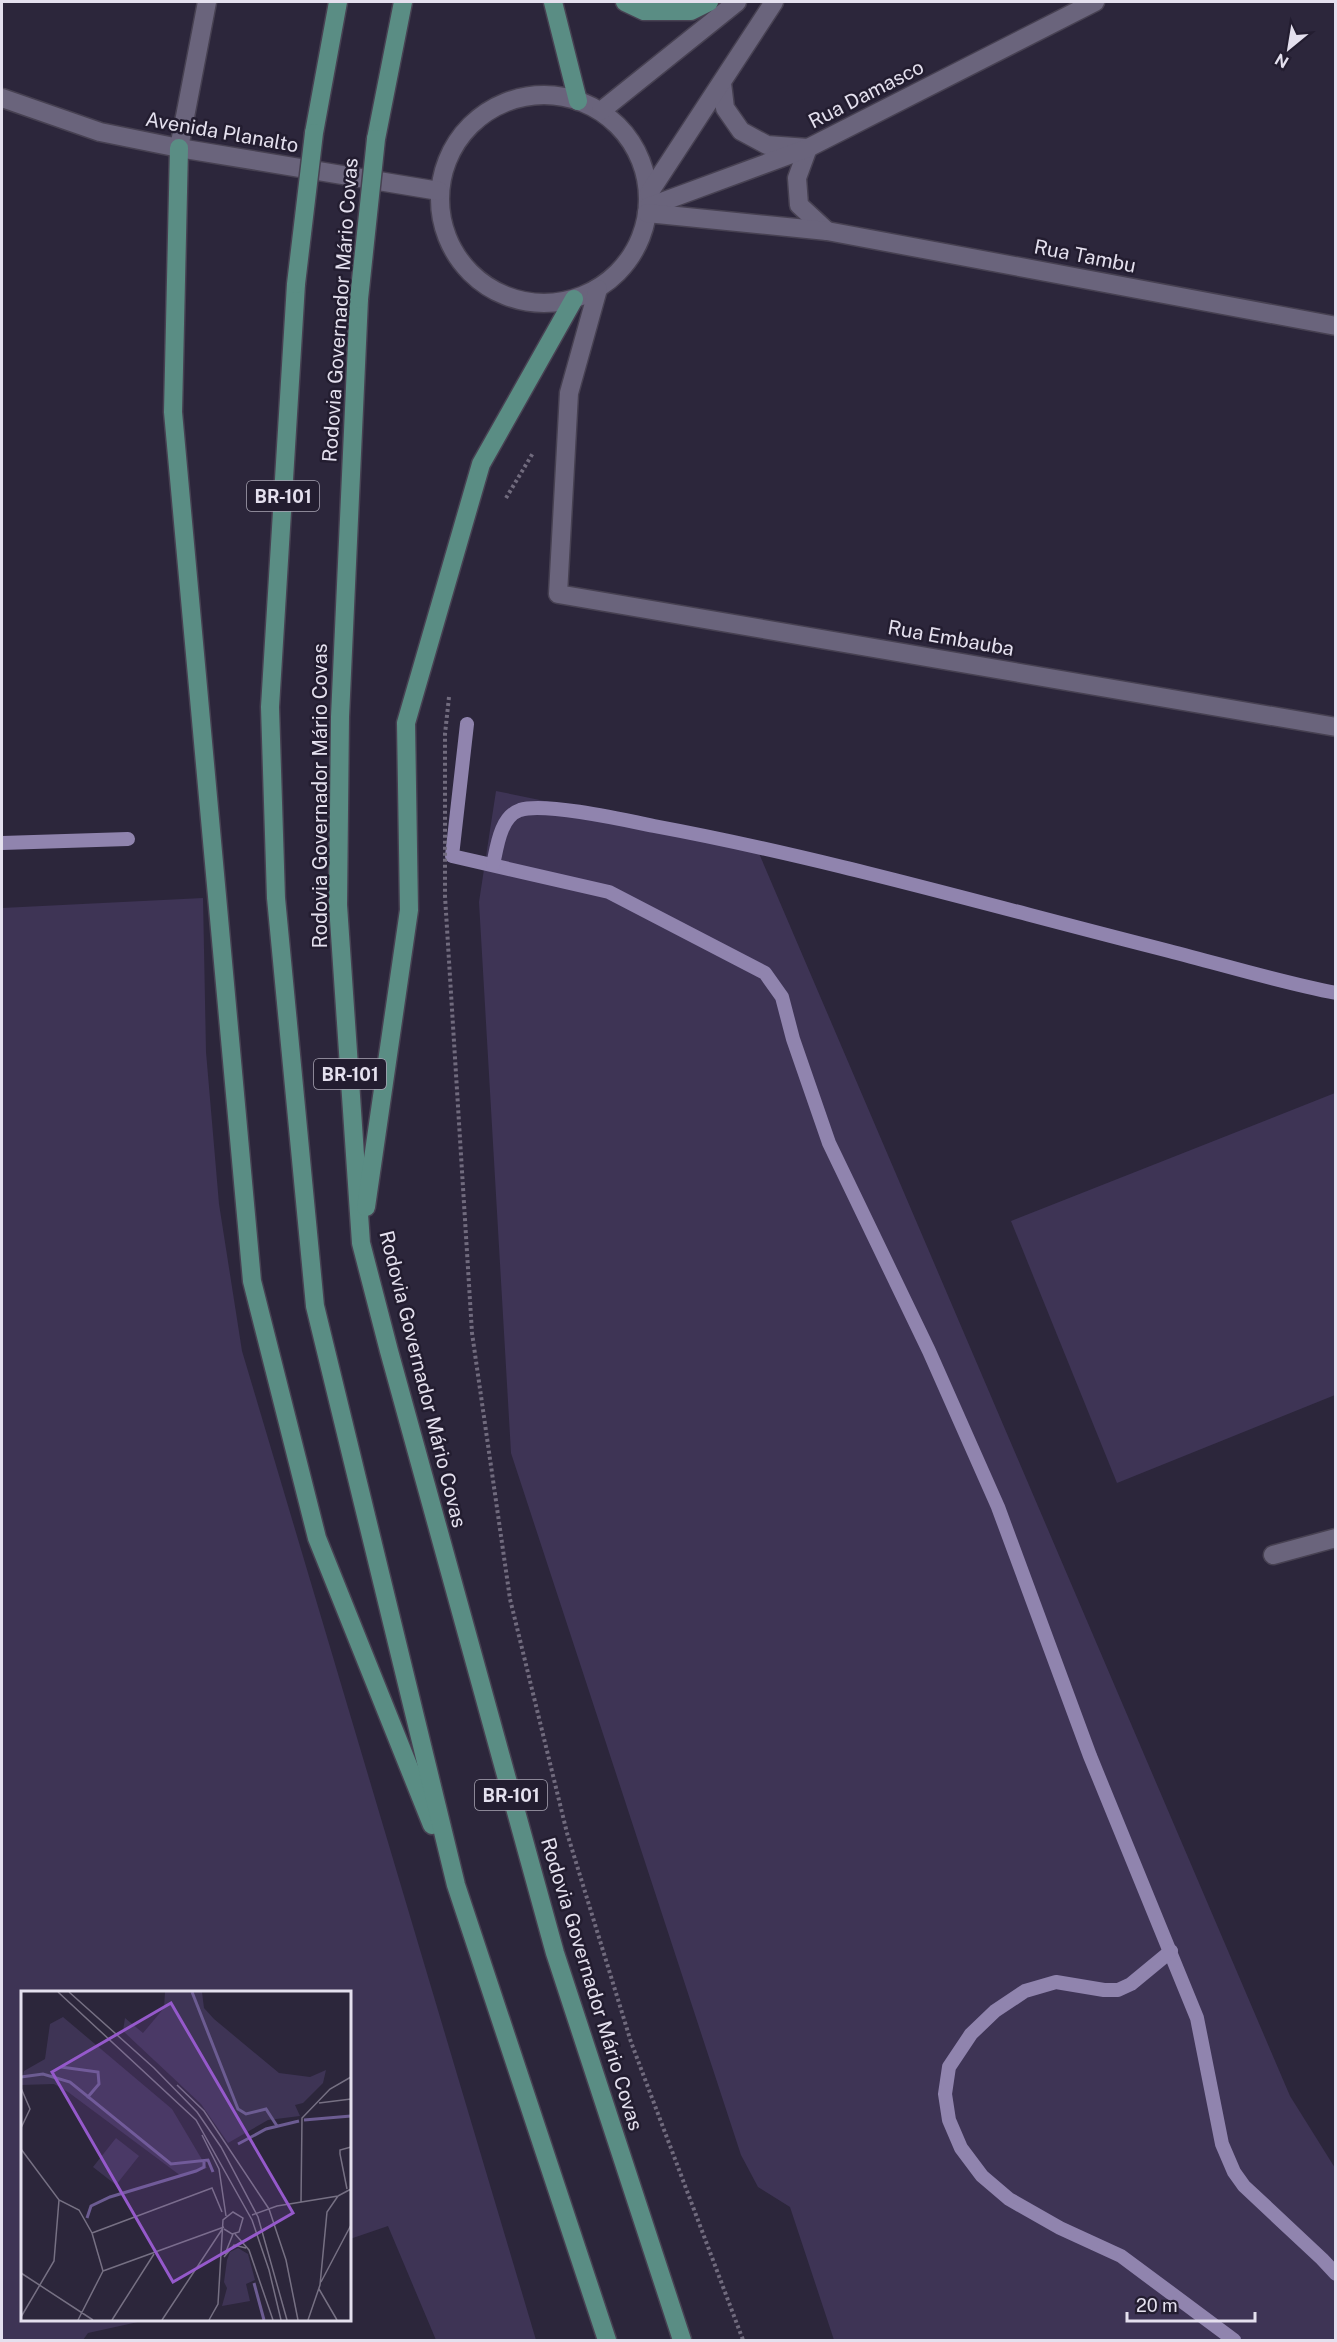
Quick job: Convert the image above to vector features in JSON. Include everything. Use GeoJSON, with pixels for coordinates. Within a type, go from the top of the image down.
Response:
{"type":"FeatureCollection","features":[{"type":"Feature","properties":{"kind":"main road","name":"Rodovia Governador Mário Covas"},"geometry":{"type":"LineString","coordinates":[[338,2],[314,133],[296,284],[270,707],[276,898],[315,1306],[456,1885],[608,2340]]}},
{"type":"Feature","properties":{"kind":"main road","name":"Rodovia Governador Mário Covas"},"geometry":{"type":"LineString","coordinates":[[403,2],[376,139],[359,299],[340,717],[338,905],[361,1243],[555,1953],[682,2340]]}},
{"type":"Feature","properties":{"kind":"main road"},"geometry":{"type":"LineString","coordinates":[[553,2],[578,101]]}},
{"type":"Feature","properties":{"kind":"main road"},"geometry":{"type":"LineString","coordinates":[[625,2],[644,11],[690,11],[710,2]]}},
{"type":"Feature","properties":{"kind":"main road"},"geometry":{"type":"LineString","coordinates":[[178,148],[172,412],[201,702],[215,895],[252,1281],[317,1538],[456,1885]]}},
{"type":"Feature","properties":{"kind":"main road"},"geometry":{"type":"LineString","coordinates":[[361,1243],[409,910],[406,723],[481,464],[574,299]]}},
{"type":"Feature","properties":{"kind":"street"},"geometry":{"type":"LineString","coordinates":[[178,148],[207,2]]}},
{"type":"Feature","properties":{"kind":"street"},"geometry":{"type":"LineString","coordinates":[[601,111],[737,2]]}},
{"type":"Feature","properties":{"kind":"street"},"geometry":{"type":"LineString","coordinates":[[648,205],[639,157],[627,135],[601,111],[578,101],[538,94],[514,99],[490,109],[470,124],[454,144],[444,167],[439,191],[441,217],[449,241],[462,262],[479,280],[501,294],[525,301],[550,303],[574,299],[598,289],[618,273],[634,254],[648,205],[722,82],[774,2]]}},
{"type":"Feature","properties":{"kind":"street","name":"Rua Damasco"},"geometry":{"type":"LineString","coordinates":[[648,205],[808,148],[1095,2]]}},
{"type":"Feature","properties":{"kind":"street"},"geometry":{"type":"LineString","coordinates":[[722,82],[725,108],[741,131],[767,145],[808,148],[797,178],[799,205],[827,231]]}},
{"type":"Feature","properties":{"kind":"street","name":"Avenida Planalto"},"geometry":{"type":"LineString","coordinates":[[2,98],[100,132],[178,148],[439,191]]}},
{"type":"Feature","properties":{"kind":"street","name":"Rua Tambu"},"geometry":{"type":"LineString","coordinates":[[648,205],[827,231],[1335,326]]}},
{"type":"Feature","properties":{"kind":"street","name":"Rua Embauba"},"geometry":{"type":"LineString","coordinates":[[598,289],[569,393],[558,594],[1335,727]]}},
{"type":"Feature","properties":{"kind":"street"},"geometry":{"type":"LineString","coordinates":[[1273,1555],[1335,1538]]}},
{"type":"Feature","properties":{"kind":"path"},"geometry":{"type":"LineString","coordinates":[[502,505],[537,446]]}},
{"type":"Feature","properties":{"kind":"path"},"geometry":{"type":"LineString","coordinates":[[450,691],[445,735],[445,897],[472,1333],[510,1599],[567,1833],[631,2042],[743,2340]]}},
{"type":"Feature","properties":{"kind":"shaded area"},"geometry":{"type":"Polygon","coordinates":[[[496,791],[755,844],[1290,2096],[1335,2168],[1335,2340],[834,2340],[790,2207],[758,2187],[741,2155],[511,1453],[479,902],[496,791]]]}},
{"type":"Feature","properties":{"kind":"shaded area"},"geometry":{"type":"Polygon","coordinates":[[[203,898],[206,1052],[219,1204],[242,1351],[536,2340],[436,2340],[388,2226],[351,2239],[351,1991],[21,1991],[21,2321],[142,2321],[88,2333],[83,2340],[2,2340],[2,908],[203,898]]]}},
{"type":"Feature","properties":{"kind":"shaded area"},"geometry":{"type":"Polygon","coordinates":[[[1335,1093],[1335,1395],[1117,1483],[1011,1221],[1335,1093]]]}},
{"type":"Feature","properties":{"kind":"waterway"},"geometry":{"type":"LineString","coordinates":[[467,724],[452,856],[609,892],[765,973],[782,997],[793,1039],[829,1143],[929,1351],[998,1507],[1090,1756],[1197,2018],[1222,2144],[1234,2172],[1244,2186],[1336,2274]]}},
{"type":"Feature","properties":{"kind":"waterway"},"geometry":{"type":"LineString","coordinates":[[493,865],[500,833],[508,819],[520,810],[547,808],[586,813],[719,839],[848,868],[1273,979],[1336,993]]}},
{"type":"Feature","properties":{"kind":"waterway"},"geometry":{"type":"LineString","coordinates":[[2,843],[128,839]]}},
{"type":"Feature","properties":{"kind":"waterway"},"geometry":{"type":"LineString","coordinates":[[1171,1951],[1131,1984],[1118,1990],[1056,1982],[1025,1991],[995,2011],[971,2034],[949,2067],[945,2094],[949,2120],[961,2148],[982,2176],[1009,2199],[1060,2228],[1121,2256],[1234,2340]]}}]}
